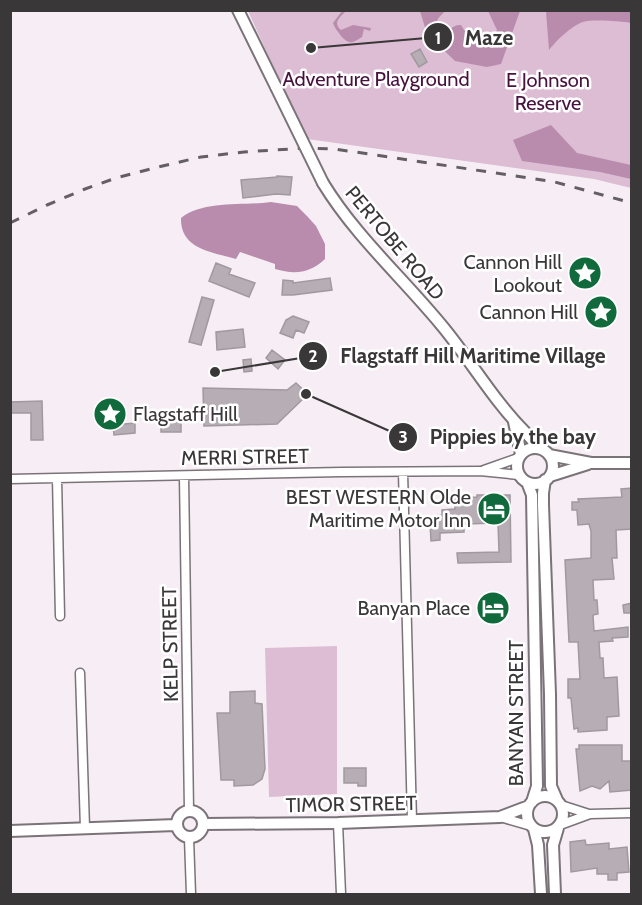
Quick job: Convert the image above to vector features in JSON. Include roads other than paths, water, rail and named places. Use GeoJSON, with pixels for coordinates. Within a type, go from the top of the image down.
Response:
{"type":"FeatureCollection","features":[{"type":"Feature","properties":{"kind":"street","name":"PERTOBE ROAD"},"geometry":{"type":"LineString","coordinates":[[238,10],[304,148],[333,200],[353,227],[453,339],[514,421],[547,453]]}},
{"type":"Feature","properties":{"kind":"street","name":"PERTOBE ROAD"},"geometry":{"type":"LineString","coordinates":[[514,421],[519,456]]}},
{"type":"Feature","properties":{"kind":"street"},"geometry":{"type":"LineString","coordinates":[[591,463],[536,484],[523,479],[517,464],[519,456],[534,447],[547,453],[591,463],[632,463]]}},
{"type":"Feature","properties":{"kind":"street"},"geometry":{"type":"LineString","coordinates":[[547,453],[553,465],[547,478]]}},
{"type":"Feature","properties":{"kind":"street","name":"MERRI STREET"},"geometry":{"type":"LineString","coordinates":[[480,471],[519,456]]}},
{"type":"Feature","properties":{"kind":"street","name":"MERRI STREET"},"geometry":{"type":"LineString","coordinates":[[10,479],[480,471],[523,479]]}},
{"type":"Feature","properties":{"kind":"street"},"geometry":{"type":"LineString","coordinates":[[403,472],[411,820]]}},
{"type":"Feature","properties":{"kind":"street","name":"KELP STREET"},"geometry":{"type":"LineString","coordinates":[[184,476],[189,811]]}},
{"type":"Feature","properties":{"kind":"street"},"geometry":{"type":"LineString","coordinates":[[57,478],[60,616]]}},
{"type":"Feature","properties":{"kind":"street","name":"BANYAN STREET"},"geometry":{"type":"LineString","coordinates":[[547,478],[543,505],[551,786],[559,802]]}},
{"type":"Feature","properties":{"kind":"street","name":"BANYAN STREET"},"geometry":{"type":"LineString","coordinates":[[523,479],[532,495],[533,504],[537,786],[531,804]]}},
{"type":"Feature","properties":{"kind":"street"},"geometry":{"type":"LineString","coordinates":[[80,673],[85,828]]}},
{"type":"Feature","properties":{"kind":"street"},"geometry":{"type":"LineString","coordinates":[[536,694],[550,694]]}},
{"type":"Feature","properties":{"kind":"street"},"geometry":{"type":"LineString","coordinates":[[541,894],[538,845],[527,816],[531,804],[544,796],[590,814]]}},
{"type":"Feature","properties":{"kind":"street"},"geometry":{"type":"LineString","coordinates":[[555,894],[553,845],[564,815],[559,802]]}},
{"type":"Feature","properties":{"kind":"street","name":"TIMOR STREET"},"geometry":{"type":"LineString","coordinates":[[500,817],[531,804]]}},
{"type":"Feature","properties":{"kind":"street"},"geometry":{"type":"LineString","coordinates":[[189,811],[201,816],[204,824],[198,835],[185,837],[176,825],[179,817],[189,811]]}},
{"type":"Feature","properties":{"kind":"street"},"geometry":{"type":"LineString","coordinates":[[532,827],[538,831],[547,832],[590,814],[632,813]]}},
{"type":"Feature","properties":{"kind":"street","name":"TIMOR STREET"},"geometry":{"type":"LineString","coordinates":[[204,824],[338,823],[500,817],[532,827]]}},
{"type":"Feature","properties":{"kind":"street"},"geometry":{"type":"LineString","coordinates":[[338,823],[341,894]]}},
{"type":"Feature","properties":{"kind":"street"},"geometry":{"type":"LineString","coordinates":[[10,831],[176,825]]}},
{"type":"Feature","properties":{"kind":"street"},"geometry":{"type":"LineString","coordinates":[[189,837],[191,894]]}},
{"type":"Feature","properties":{"kind":"railway"},"geometry":{"type":"LineString","coordinates":[[10,223],[85,189],[158,167],[201,157],[305,148],[334,149],[555,182],[632,203]]}},
{"type":"Feature","properties":{"kind":"place","name":"Maze"},"geometry":{"type":"Point","coordinates":[311,48]}},
{"type":"Feature","properties":{"kind":"place","name":"Cannon Hill Lookout"},"geometry":{"type":"Point","coordinates":[585,273]}},
{"type":"Feature","properties":{"kind":"place","name":"Cannon Hill"},"geometry":{"type":"Point","coordinates":[601,312]}},
{"type":"Feature","properties":{"kind":"place","name":"Flagstaff Hill Maritime Village"},"geometry":{"type":"Point","coordinates":[215,372]}},
{"type":"Feature","properties":{"kind":"place","name":"Pippies by the bay"},"geometry":{"type":"Point","coordinates":[306,394]}},
{"type":"Feature","properties":{"kind":"place","name":"Flagstaff Hill"},"geometry":{"type":"Point","coordinates":[110,414]}},
{"type":"Feature","properties":{"kind":"place","name":"BEST WESTERN Olde Maritime Motor Inn"},"geometry":{"type":"Point","coordinates":[494,509]}},
{"type":"Feature","properties":{"kind":"place","name":"Banyan Place"},"geometry":{"type":"Point","coordinates":[493,608]}},
{"type":"Feature","properties":{"kind":"park label","name":"Adventure Playground"},"geometry":{"type":"Point","coordinates":[376,79]}},
{"type":"Feature","properties":{"kind":"park label","name":"E Johnson Reserve"},"geometry":{"type":"Point","coordinates":[548,92]}}]}
